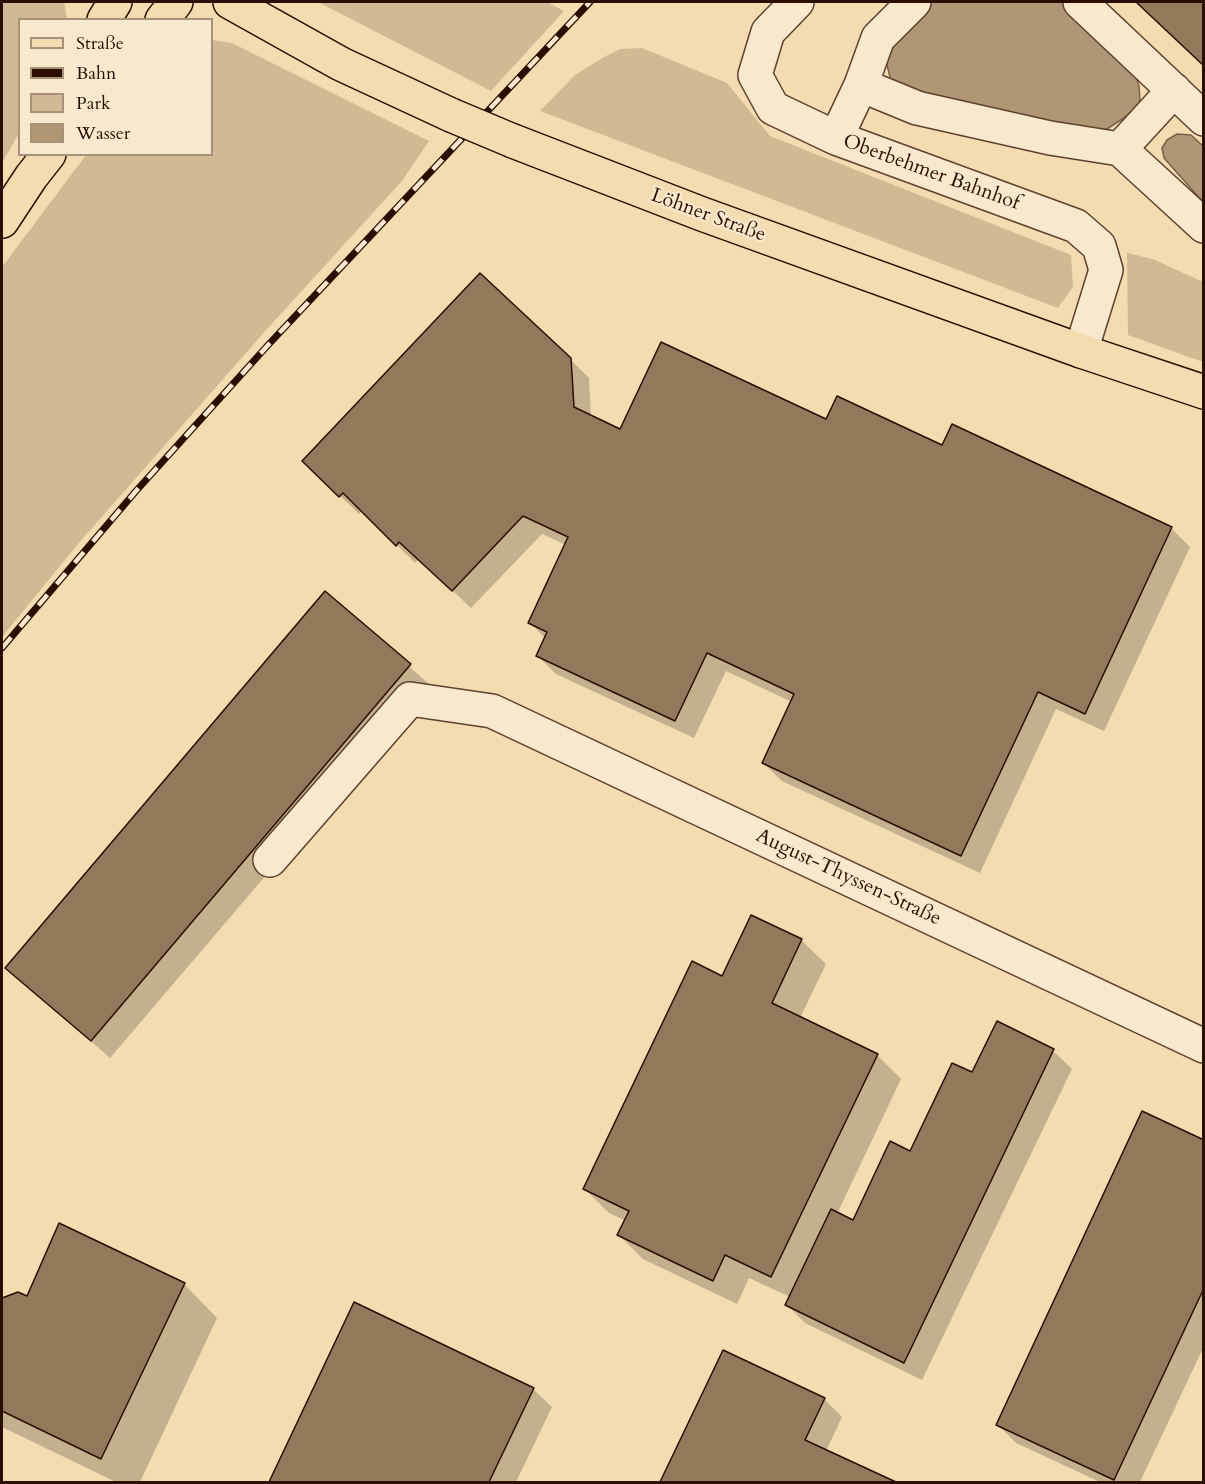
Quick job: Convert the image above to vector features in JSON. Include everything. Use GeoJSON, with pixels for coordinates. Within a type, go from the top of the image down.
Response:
{"type":"FeatureCollection","features":[{"type":"Feature","properties":{"kind":"main road"},"geometry":{"type":"LineString","coordinates":[[90,2],[91,18]]}},
{"type":"Feature","properties":{"kind":"main road"},"geometry":{"type":"LineString","coordinates":[[105,18],[115,2]]}},
{"type":"Feature","properties":{"kind":"main road"},"geometry":{"type":"LineString","coordinates":[[164,18],[176,2]]}},
{"type":"Feature","properties":{"kind":"main road","name":"Löhner Straße"},"geometry":{"type":"LineString","coordinates":[[230,2],[341,64],[513,141],[702,214],[1081,351],[1203,392]]}},
{"type":"Feature","properties":{"kind":"main road"},"geometry":{"type":"LineString","coordinates":[[2,222],[40,162]]}},
{"type":"Feature","properties":{"kind":"street","name":"Oberbehmer Bahnhof"},"geometry":{"type":"LineString","coordinates":[[797,2],[768,32],[755,75],[773,108],[836,138],[1076,226],[1099,246],[1106,270],[1081,351]]}},
{"type":"Feature","properties":{"kind":"street"},"geometry":{"type":"LineString","coordinates":[[836,138],[861,85],[878,38],[914,2]]}},
{"type":"Feature","properties":{"kind":"street"},"geometry":{"type":"LineString","coordinates":[[1080,2],[1203,119]]}},
{"type":"Feature","properties":{"kind":"street"},"geometry":{"type":"LineString","coordinates":[[861,85],[917,108],[1050,138],[1120,149],[1203,226]]}},
{"type":"Feature","properties":{"kind":"street"},"geometry":{"type":"LineString","coordinates":[[1120,149],[1174,90]]}},
{"type":"Feature","properties":{"kind":"street","name":"August-Thyssen-Straße"},"geometry":{"type":"LineString","coordinates":[[270,860],[410,699],[492,711],[1203,1046]]}},
{"type":"Feature","properties":{"kind":"green space"},"geometry":{"type":"Polygon","coordinates":[[[2,2],[64,2],[67,18],[18,18],[18,135],[2,163],[2,2]]]}},
{"type":"Feature","properties":{"kind":"green space"},"geometry":{"type":"Polygon","coordinates":[[[318,2],[547,2],[564,11],[491,91],[318,2]]]}},
{"type":"Feature","properties":{"kind":"green space"},"geometry":{"type":"Polygon","coordinates":[[[213,40],[232,43],[429,141],[402,181],[268,328],[78,544],[2,637],[2,267],[85,156],[213,156],[213,40]]]}},
{"type":"Feature","properties":{"kind":"green space"},"geometry":{"type":"Polygon","coordinates":[[[642,48],[727,83],[770,136],[1071,255],[1073,287],[1058,308],[540,111],[575,75],[604,57],[620,49],[642,48]]]}},
{"type":"Feature","properties":{"kind":"green space"},"geometry":{"type":"Polygon","coordinates":[[[1127,253],[1153,259],[1203,282],[1203,362],[1128,335],[1127,253]]]}},
{"type":"Feature","properties":{"kind":"water"},"geometry":{"type":"Polygon","coordinates":[[[922,2],[1067,2],[1133,67],[1139,86],[1140,102],[1133,112],[1107,129],[1073,132],[892,85],[885,57],[922,2]]]}},
{"type":"Feature","properties":{"kind":"water"},"geometry":{"type":"Polygon","coordinates":[[[1177,134],[1191,135],[1203,146],[1203,202],[1164,158],[1162,148],[1167,140],[1177,134]]]}},
{"type":"Feature","properties":{"kind":"building"},"geometry":{"type":"Polygon","coordinates":[[[1136,2],[1204,2],[1204,66],[1136,2]]]}},
{"type":"Feature","properties":{"kind":"building"},"geometry":{"type":"Polygon","coordinates":[[[480,273],[571,358],[574,407],[620,429],[661,342],[826,419],[837,396],[942,445],[952,424],[1172,527],[1085,714],[1038,692],[961,856],[762,763],[794,694],[707,653],[675,721],[536,656],[547,632],[528,623],[568,537],[523,516],[452,591],[399,542],[396,546],[343,493],[339,497],[302,461],[480,273]]]}},
{"type":"Feature","properties":{"kind":"building"},"geometry":{"type":"Polygon","coordinates":[[[325,591],[411,664],[91,1041],[5,968],[325,591]]]}},
{"type":"Feature","properties":{"kind":"building"},"geometry":{"type":"Polygon","coordinates":[[[751,915],[802,939],[772,1003],[878,1054],[771,1277],[725,1255],[713,1281],[617,1235],[629,1211],[583,1189],[692,961],[722,976],[751,915]]]}},
{"type":"Feature","properties":{"kind":"building"},"geometry":{"type":"Polygon","coordinates":[[[997,1021],[1054,1049],[904,1363],[785,1305],[831,1209],[853,1220],[890,1141],[910,1151],[952,1063],[972,1072],[997,1021]]]}},
{"type":"Feature","properties":{"kind":"building"},"geometry":{"type":"Polygon","coordinates":[[[1142,1111],[1204,1140],[1204,1288],[1114,1480],[996,1425],[1142,1111]]]}},
{"type":"Feature","properties":{"kind":"building"},"geometry":{"type":"Polygon","coordinates":[[[59,1223],[185,1283],[101,1459],[2,1411],[2,1298],[18,1292],[27,1296],[59,1223]]]}},
{"type":"Feature","properties":{"kind":"building"},"geometry":{"type":"Polygon","coordinates":[[[354,1302],[534,1388],[489,1482],[269,1482],[354,1302]]]}},
{"type":"Feature","properties":{"kind":"building"},"geometry":{"type":"Polygon","coordinates":[[[723,1350],[825,1398],[805,1440],[896,1482],[660,1482],[723,1350]]]}},
{"type":"Feature","properties":{"kind":"railway"},"geometry":{"type":"LineString","coordinates":[[2,648],[136,491],[269,344],[590,2]]}}]}
